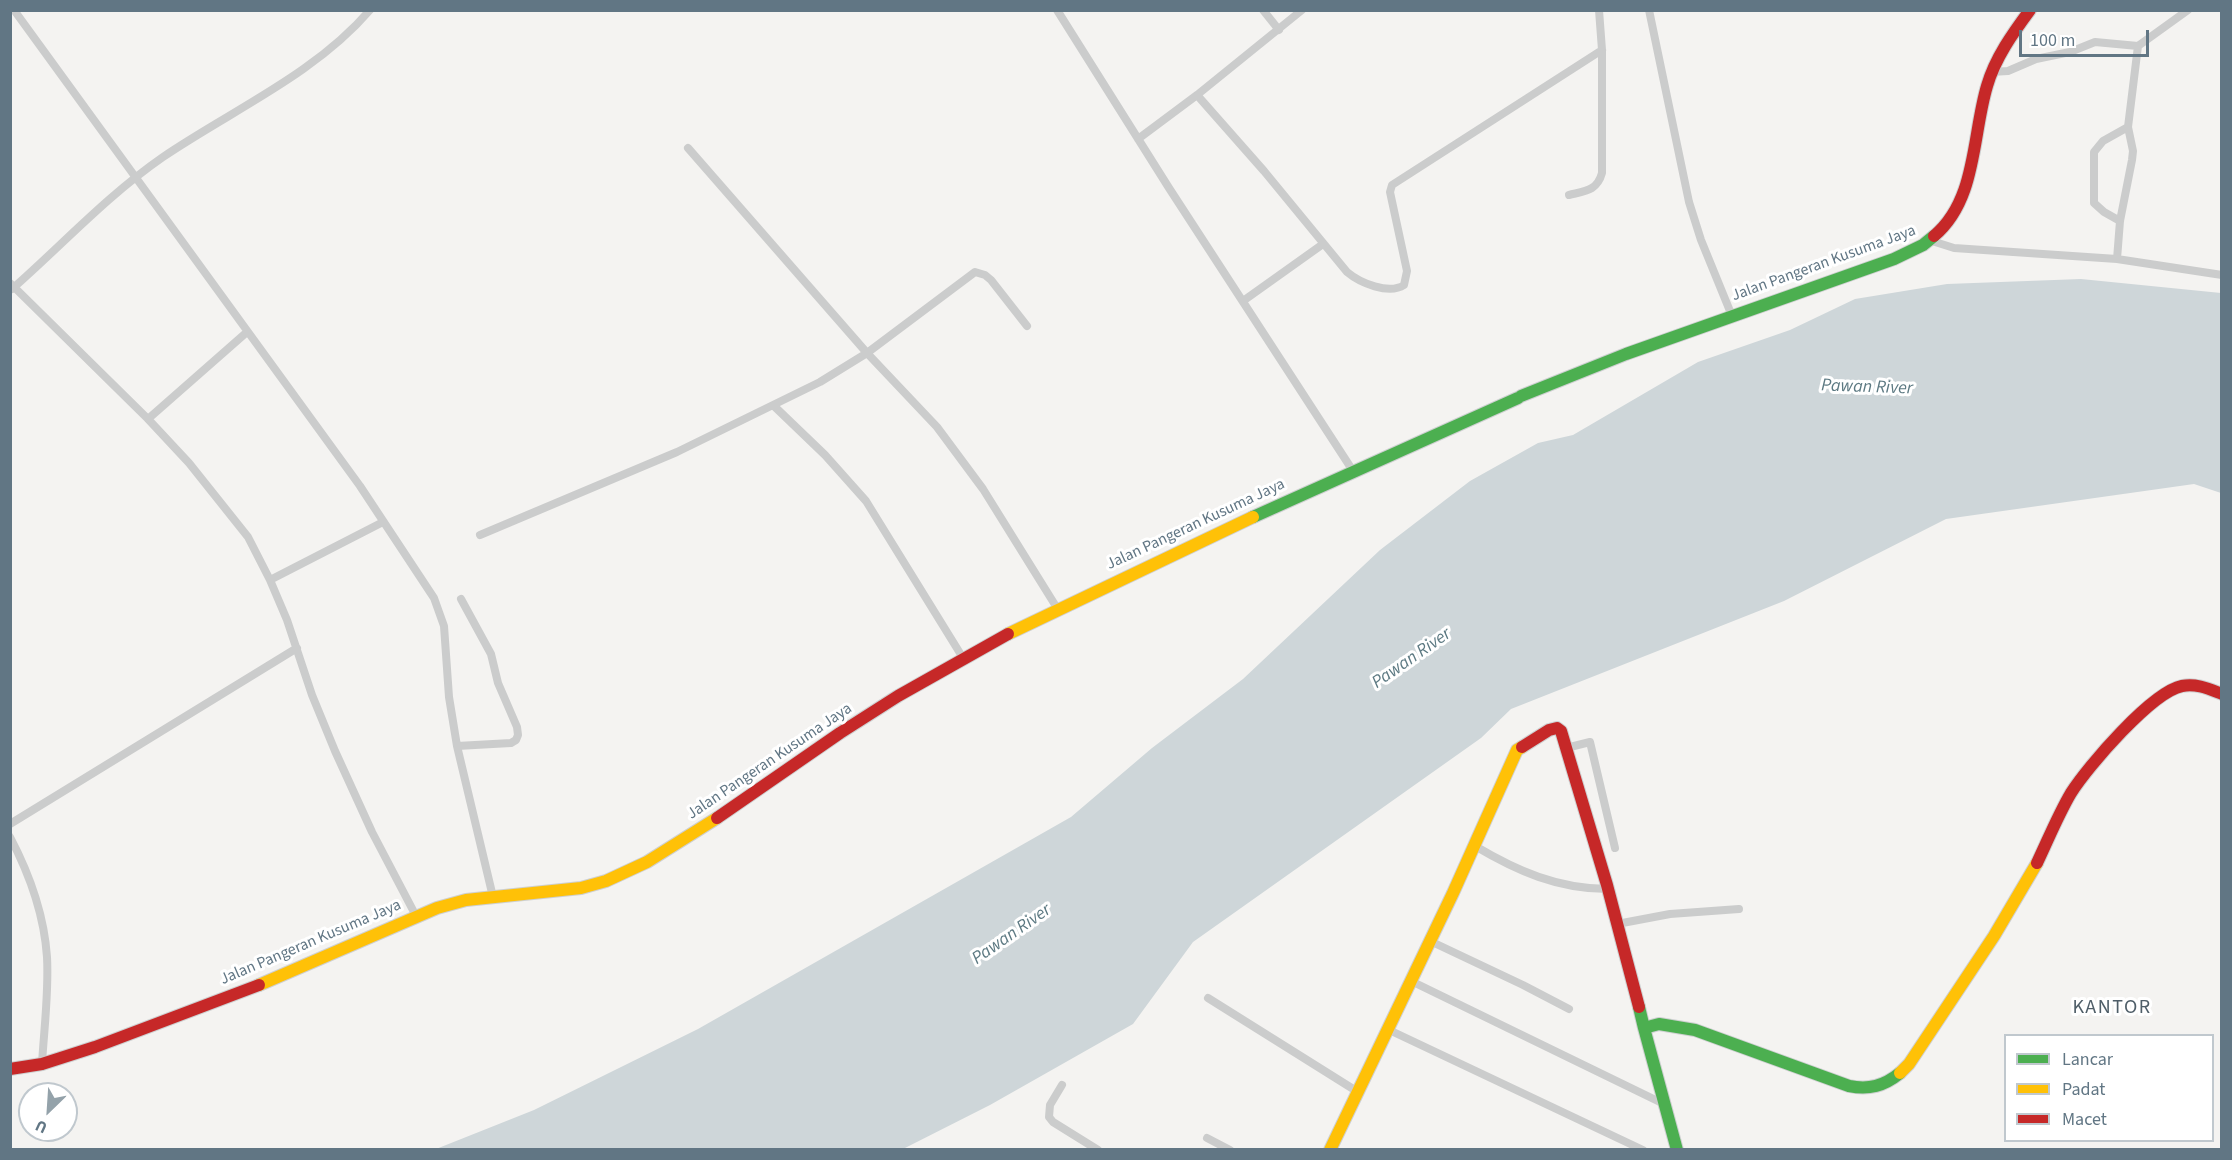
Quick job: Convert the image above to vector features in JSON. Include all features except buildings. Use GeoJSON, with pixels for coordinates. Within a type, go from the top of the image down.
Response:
{"type":"FeatureCollection","features":[{"type":"Feature","properties":{"kind":"street"},"geometry":{"type":"LineString","coordinates":[[14,10],[354,477],[434,598],[442,617],[449,697],[457,746],[493,897]]}},
{"type":"Feature","properties":{"kind":"street"},"geometry":{"type":"LineString","coordinates":[[370,10],[349,34],[318,59],[206,129],[137,178],[12,286],[148,419],[189,463],[248,537],[270,580],[335,751],[372,832],[416,916]]}},
{"type":"Feature","properties":{"kind":"street"},"geometry":{"type":"LineString","coordinates":[[1057,10],[1353,471]]}},
{"type":"Feature","properties":{"kind":"street"},"geometry":{"type":"LineString","coordinates":[[1263,10],[1279,30]]}},
{"type":"Feature","properties":{"kind":"street"},"geometry":{"type":"LineString","coordinates":[[1138,139],[1197,95],[1302,10]]}},
{"type":"Feature","properties":{"kind":"street"},"geometry":{"type":"LineString","coordinates":[[1569,195],[1592,189],[1600,182],[1602,173],[1602,50],[1599,10]]}},
{"type":"Feature","properties":{"kind":"street"},"geometry":{"type":"LineString","coordinates":[[1649,10],[1689,202],[1701,240],[1732,316]]}},
{"type":"Feature","properties":{"kind":"street","name":"Jalan Pangeran Kusuma Jaya"},"geometry":{"type":"LineString","coordinates":[[10,1069],[42,1064],[95,1047],[281,976],[416,916],[451,904],[593,886],[647,862],[695,833],[840,733],[963,658],[1057,608],[1289,500],[1519,397],[1626,354],[1911,253],[1932,241],[1947,225],[1961,200],[1991,72],[2000,52],[2030,10]]}},
{"type":"Feature","properties":{"kind":"street"},"geometry":{"type":"LineString","coordinates":[[1991,72],[2008,71],[2036,59],[2070,52],[2096,42],[2138,46],[2188,10]]}},
{"type":"Feature","properties":{"kind":"street"},"geometry":{"type":"LineString","coordinates":[[2117,259],[2120,221],[2133,151],[2128,127],[2138,46]]}},
{"type":"Feature","properties":{"kind":"street"},"geometry":{"type":"LineString","coordinates":[[1197,95],[1355,279],[1365,283],[1397,288],[1403,287],[1407,272],[1390,192],[1392,184],[1602,50]]}},
{"type":"Feature","properties":{"kind":"street"},"geometry":{"type":"LineString","coordinates":[[2120,221],[2094,203],[2094,152],[2103,141],[2128,127]]}},
{"type":"Feature","properties":{"kind":"street"},"geometry":{"type":"LineString","coordinates":[[688,148],[963,460],[1057,608]]}},
{"type":"Feature","properties":{"kind":"street"},"geometry":{"type":"LineString","coordinates":[[1932,241],[1954,248],[2117,259],[2222,275]]}},
{"type":"Feature","properties":{"kind":"street"},"geometry":{"type":"LineString","coordinates":[[1243,301],[1323,244]]}},
{"type":"Feature","properties":{"kind":"street"},"geometry":{"type":"LineString","coordinates":[[480,535],[632,472],[820,382],[867,353],[975,272],[991,280],[1027,326]]}},
{"type":"Feature","properties":{"kind":"street"},"geometry":{"type":"LineString","coordinates":[[148,419],[247,332]]}},
{"type":"Feature","properties":{"kind":"street"},"geometry":{"type":"LineString","coordinates":[[774,405],[866,501],[963,658]]}},
{"type":"Feature","properties":{"kind":"street"},"geometry":{"type":"LineString","coordinates":[[270,580],[383,522]]}},
{"type":"Feature","properties":{"kind":"street"},"geometry":{"type":"LineString","coordinates":[[457,746],[511,743],[518,735],[518,727],[498,683],[490,654],[461,600]]}},
{"type":"Feature","properties":{"kind":"street"},"geometry":{"type":"LineString","coordinates":[[10,824],[297,648]]}},
{"type":"Feature","properties":{"kind":"street"},"geometry":{"type":"LineString","coordinates":[[1644,1028],[1659,1024],[1695,1030],[1849,1086],[1865,1089],[1890,1082],[1909,1064],[2003,920],[2030,876],[2068,797],[2085,772],[2154,702],[2168,691],[2195,685],[2222,694]]}},
{"type":"Feature","properties":{"kind":"street"},"geometry":{"type":"LineString","coordinates":[[1330,1149],[1475,846],[1517,750],[1555,728],[1561,731],[1608,889],[1625,922],[1644,1028],[1677,1149]]}},
{"type":"Feature","properties":{"kind":"street"},"geometry":{"type":"LineString","coordinates":[[1566,748],[1584,743],[1616,848]]}},
{"type":"Feature","properties":{"kind":"street"},"geometry":{"type":"LineString","coordinates":[[10,837],[35,892],[46,940],[47,980],[42,1064]]}},
{"type":"Feature","properties":{"kind":"street"},"geometry":{"type":"LineString","coordinates":[[1475,846],[1534,877],[1571,886],[1608,889]]}},
{"type":"Feature","properties":{"kind":"street"},"geometry":{"type":"LineString","coordinates":[[1625,922],[1670,914],[1739,909]]}},
{"type":"Feature","properties":{"kind":"street"},"geometry":{"type":"LineString","coordinates":[[1430,941],[1569,1009]]}},
{"type":"Feature","properties":{"kind":"street"},"geometry":{"type":"LineString","coordinates":[[1411,981],[1666,1105]]}},
{"type":"Feature","properties":{"kind":"street"},"geometry":{"type":"LineString","coordinates":[[1208,998],[1358,1092]]}},
{"type":"Feature","properties":{"kind":"street"},"geometry":{"type":"LineString","coordinates":[[1387,1029],[1643,1149]]}},
{"type":"Feature","properties":{"kind":"street"},"geometry":{"type":"LineString","coordinates":[[1062,1085],[1050,1105],[1049,1117],[1053,1122],[1098,1149]]}},
{"type":"Feature","properties":{"kind":"street"},"geometry":{"type":"LineString","coordinates":[[1207,1138],[1230,1149]]}},
{"type":"Feature","properties":{"kind":"water","name":"Pawan River"},"geometry":{"type":"Polygon","coordinates":[[[2081,279],[2221,293],[2221,493],[2194,484],[1946,519],[1784,601],[1511,709],[1481,738],[1193,942],[1133,1024],[990,1105],[903,1149],[436,1149],[534,1110],[698,1029],[1071,817],[1152,748],[1243,679],[1380,550],[1470,481],[1538,443],[1573,435],[1698,362],[1790,330],[1855,299],[1947,284],[2081,279]]]}},
{"type":"Feature","properties":{"kind":"traffic: fast"},"geometry":{"type":"LineString","coordinates":[[1521,396],[1626,354],[1894,259],[1923,245],[1934,236]]}},
{"type":"Feature","properties":{"kind":"traffic: fast"},"geometry":{"type":"LineString","coordinates":[[1253,517],[1518,398]]}},
{"type":"Feature","properties":{"kind":"traffic: fast"},"geometry":{"type":"LineString","coordinates":[[1639,1007],[1644,1028],[1659,1024],[1695,1030],[1849,1086],[1876,1086],[1900,1073]]}},
{"type":"Feature","properties":{"kind":"traffic: fast"},"geometry":{"type":"LineString","coordinates":[[1644,1028],[1677,1150]]}},
{"type":"Feature","properties":{"kind":"traffic: slow"},"geometry":{"type":"LineString","coordinates":[[1008,634],[1253,517]]}},
{"type":"Feature","properties":{"kind":"traffic: slow"},"geometry":{"type":"LineString","coordinates":[[1330,1150],[1453,893],[1517,750],[1522,747]]}},
{"type":"Feature","properties":{"kind":"traffic: slow"},"geometry":{"type":"LineString","coordinates":[[259,985],[437,908],[466,900],[581,888],[606,881],[647,862],[717,818]]}},
{"type":"Feature","properties":{"kind":"traffic: slow"},"geometry":{"type":"LineString","coordinates":[[1900,1073],[1909,1064],[1994,936],[2037,863]]}},
{"type":"Feature","properties":{"kind":"traffic: jam"},"geometry":{"type":"LineString","coordinates":[[1934,236],[1948,221],[1966,186],[1982,105],[1995,66],[2011,37],[2030,10]]}},
{"type":"Feature","properties":{"kind":"traffic: jam"},"geometry":{"type":"LineString","coordinates":[[717,818],[898,696],[1008,634]]}},
{"type":"Feature","properties":{"kind":"traffic: jam"},"geometry":{"type":"LineString","coordinates":[[2037,863],[2057,819],[2079,781],[2138,715],[2169,691],[2182,686],[2197,686],[2222,694]]}},
{"type":"Feature","properties":{"kind":"traffic: jam"},"geometry":{"type":"LineString","coordinates":[[1522,747],[1549,730],[1557,728],[1561,731],[1607,885],[1639,1007]]}},
{"type":"Feature","properties":{"kind":"traffic: jam"},"geometry":{"type":"LineString","coordinates":[[10,1069],[42,1064],[95,1047],[259,985]]}},
{"type":"Feature","properties":{"kind":"district","name":"KANTOR"},"geometry":{"type":"Point","coordinates":[2112,1009]}}]}
